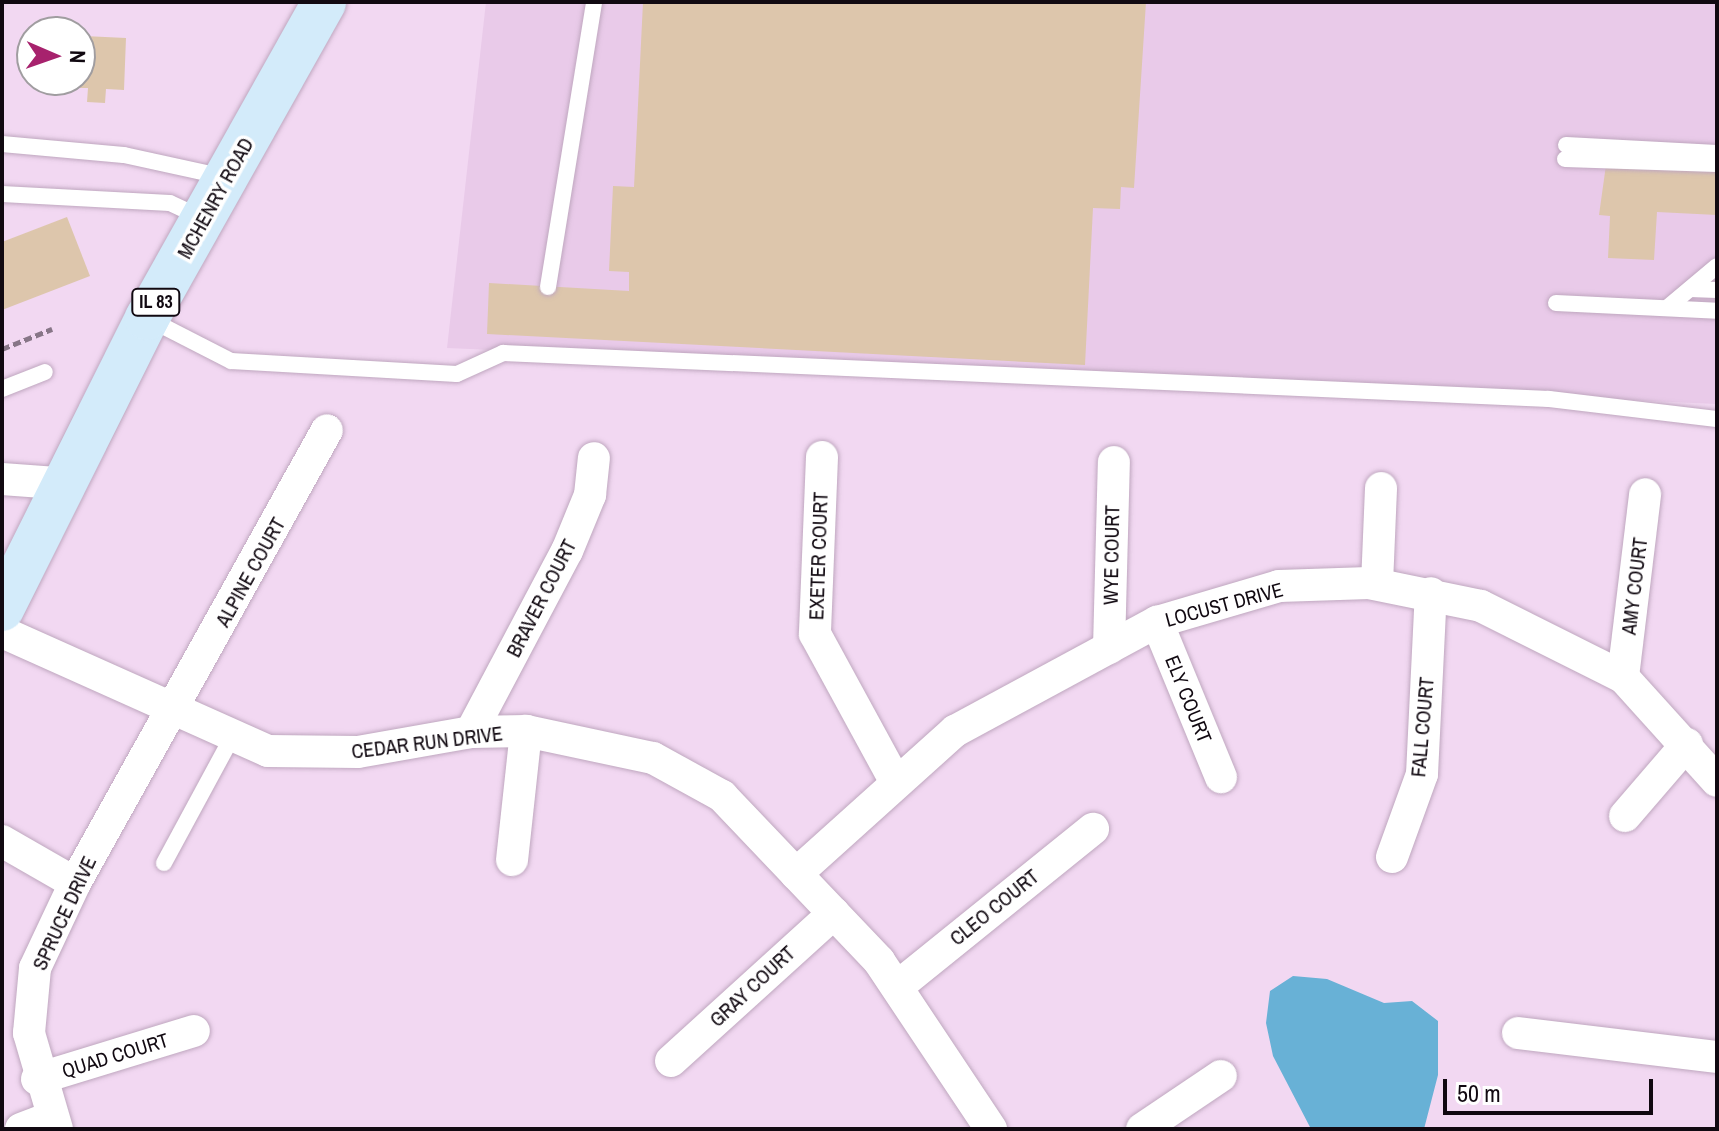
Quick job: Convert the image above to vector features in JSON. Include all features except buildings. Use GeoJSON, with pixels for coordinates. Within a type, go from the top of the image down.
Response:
{"type":"FeatureCollection","features":[{"type":"Feature","properties":{"kind":"main road","name":"MCHENRY ROAD"},"geometry":{"type":"LineString","coordinates":[[2,609],[12,572],[70,484],[147,318],[324,2]]}},
{"type":"Feature","properties":{"kind":"street","name":"ALPINE COURT"},"geometry":{"type":"LineString","coordinates":[[173,714],[327,430]]}},
{"type":"Feature","properties":{"kind":"street","name":"EXETER COURT"},"geometry":{"type":"LineString","coordinates":[[822,457],[815,634],[894,779]]}},
{"type":"Feature","properties":{"kind":"street","name":"BRAVER COURT"},"geometry":{"type":"LineString","coordinates":[[471,732],[567,551],[590,495],[594,458]]}},
{"type":"Feature","properties":{"kind":"street","name":"WYE COURT"},"geometry":{"type":"LineString","coordinates":[[1109,648],[1114,462]]}},
{"type":"Feature","properties":{"kind":"street"},"geometry":{"type":"LineString","coordinates":[[2,479],[70,484]]}},
{"type":"Feature","properties":{"kind":"street"},"geometry":{"type":"LineString","coordinates":[[1377,584],[1381,488]]}},
{"type":"Feature","properties":{"kind":"street","name":"AMY COURT"},"geometry":{"type":"LineString","coordinates":[[1623,677],[1645,494]]}},
{"type":"Feature","properties":{"kind":"street","name":"LOCUST DRIVE"},"geometry":{"type":"LineString","coordinates":[[796,874],[894,779],[955,731],[1157,622],[1279,586],[1377,584],[1481,606],[1623,677],[1687,744],[1717,781]]}},
{"type":"Feature","properties":{"kind":"street","name":"FALL COURT"},"geometry":{"type":"LineString","coordinates":[[1392,857],[1422,774],[1431,593]]}},
{"type":"Feature","properties":{"kind":"street","name":"ELY COURT"},"geometry":{"type":"LineString","coordinates":[[1157,622],[1221,777]]}},
{"type":"Feature","properties":{"kind":"street","name":"CEDAR RUN DRIVE"},"geometry":{"type":"LineString","coordinates":[[2,632],[173,714],[268,751],[358,752],[471,732],[526,731],[653,758],[722,796],[834,913],[897,987],[991,1129]]}},
{"type":"Feature","properties":{"kind":"street","name":"SPRUCE DRIVE"},"geometry":{"type":"LineString","coordinates":[[54,1123],[37,1079],[29,1033],[35,968],[75,883],[173,714]]}},
{"type":"Feature","properties":{"kind":"street"},"geometry":{"type":"LineString","coordinates":[[512,860],[526,731]]}},
{"type":"Feature","properties":{"kind":"street"},"geometry":{"type":"LineString","coordinates":[[1625,816],[1687,744]]}},
{"type":"Feature","properties":{"kind":"street","name":"CLEO COURT"},"geometry":{"type":"LineString","coordinates":[[897,987],[1093,829]]}},
{"type":"Feature","properties":{"kind":"street"},"geometry":{"type":"LineString","coordinates":[[2,841],[75,883]]}},
{"type":"Feature","properties":{"kind":"street","name":"GRAY COURT"},"geometry":{"type":"LineString","coordinates":[[671,1061],[834,913]]}},
{"type":"Feature","properties":{"kind":"street","name":"QUAD COURT"},"geometry":{"type":"LineString","coordinates":[[37,1079],[194,1031]]}},
{"type":"Feature","properties":{"kind":"street"},"geometry":{"type":"LineString","coordinates":[[1518,1033],[1717,1057]]}},
{"type":"Feature","properties":{"kind":"street"},"geometry":{"type":"LineString","coordinates":[[1142,1129],[1221,1076]]}},
{"type":"Feature","properties":{"kind":"street"},"geometry":{"type":"LineString","coordinates":[[21,1129],[54,1123]]}},
{"type":"Feature","properties":{"kind":"lane"},"geometry":{"type":"LineString","coordinates":[[548,287],[594,2]]}},
{"type":"Feature","properties":{"kind":"lane"},"geometry":{"type":"LineString","coordinates":[[2,144],[124,155],[226,177]]}},
{"type":"Feature","properties":{"kind":"lane"},"geometry":{"type":"LineString","coordinates":[[1717,153],[1566,152],[1717,164]]}},
{"type":"Feature","properties":{"kind":"lane"},"geometry":{"type":"LineString","coordinates":[[2,194],[170,203],[203,219]]}},
{"type":"Feature","properties":{"kind":"lane"},"geometry":{"type":"LineString","coordinates":[[1667,308],[1717,266]]}},
{"type":"Feature","properties":{"kind":"lane"},"geometry":{"type":"LineString","coordinates":[[1690,289],[1717,290]]}},
{"type":"Feature","properties":{"kind":"lane"},"geometry":{"type":"LineString","coordinates":[[1556,303],[1717,311]]}},
{"type":"Feature","properties":{"kind":"lane"},"geometry":{"type":"LineString","coordinates":[[147,318],[246,362],[457,374],[503,353],[1549,399],[1717,419]]}},
{"type":"Feature","properties":{"kind":"lane"},"geometry":{"type":"LineString","coordinates":[[2,389],[45,372]]}},
{"type":"Feature","properties":{"kind":"lane"},"geometry":{"type":"LineString","coordinates":[[164,863],[232,737]]}},
{"type":"Feature","properties":{"kind":"path"},"geometry":{"type":"LineString","coordinates":[[2,349],[52,329]]}},
{"type":"Feature","properties":{"kind":"shaded area"},"geometry":{"type":"Polygon","coordinates":[[[486,2],[1717,2],[1717,404],[447,348],[486,2]]]}},
{"type":"Feature","properties":{"kind":"water"},"geometry":{"type":"Polygon","coordinates":[[[1293,976],[1327,979],[1384,1003],[1412,1001],[1438,1021],[1438,1075],[1424,1129],[1311,1129],[1273,1056],[1266,1023],[1270,991],[1293,976]]]}}]}
